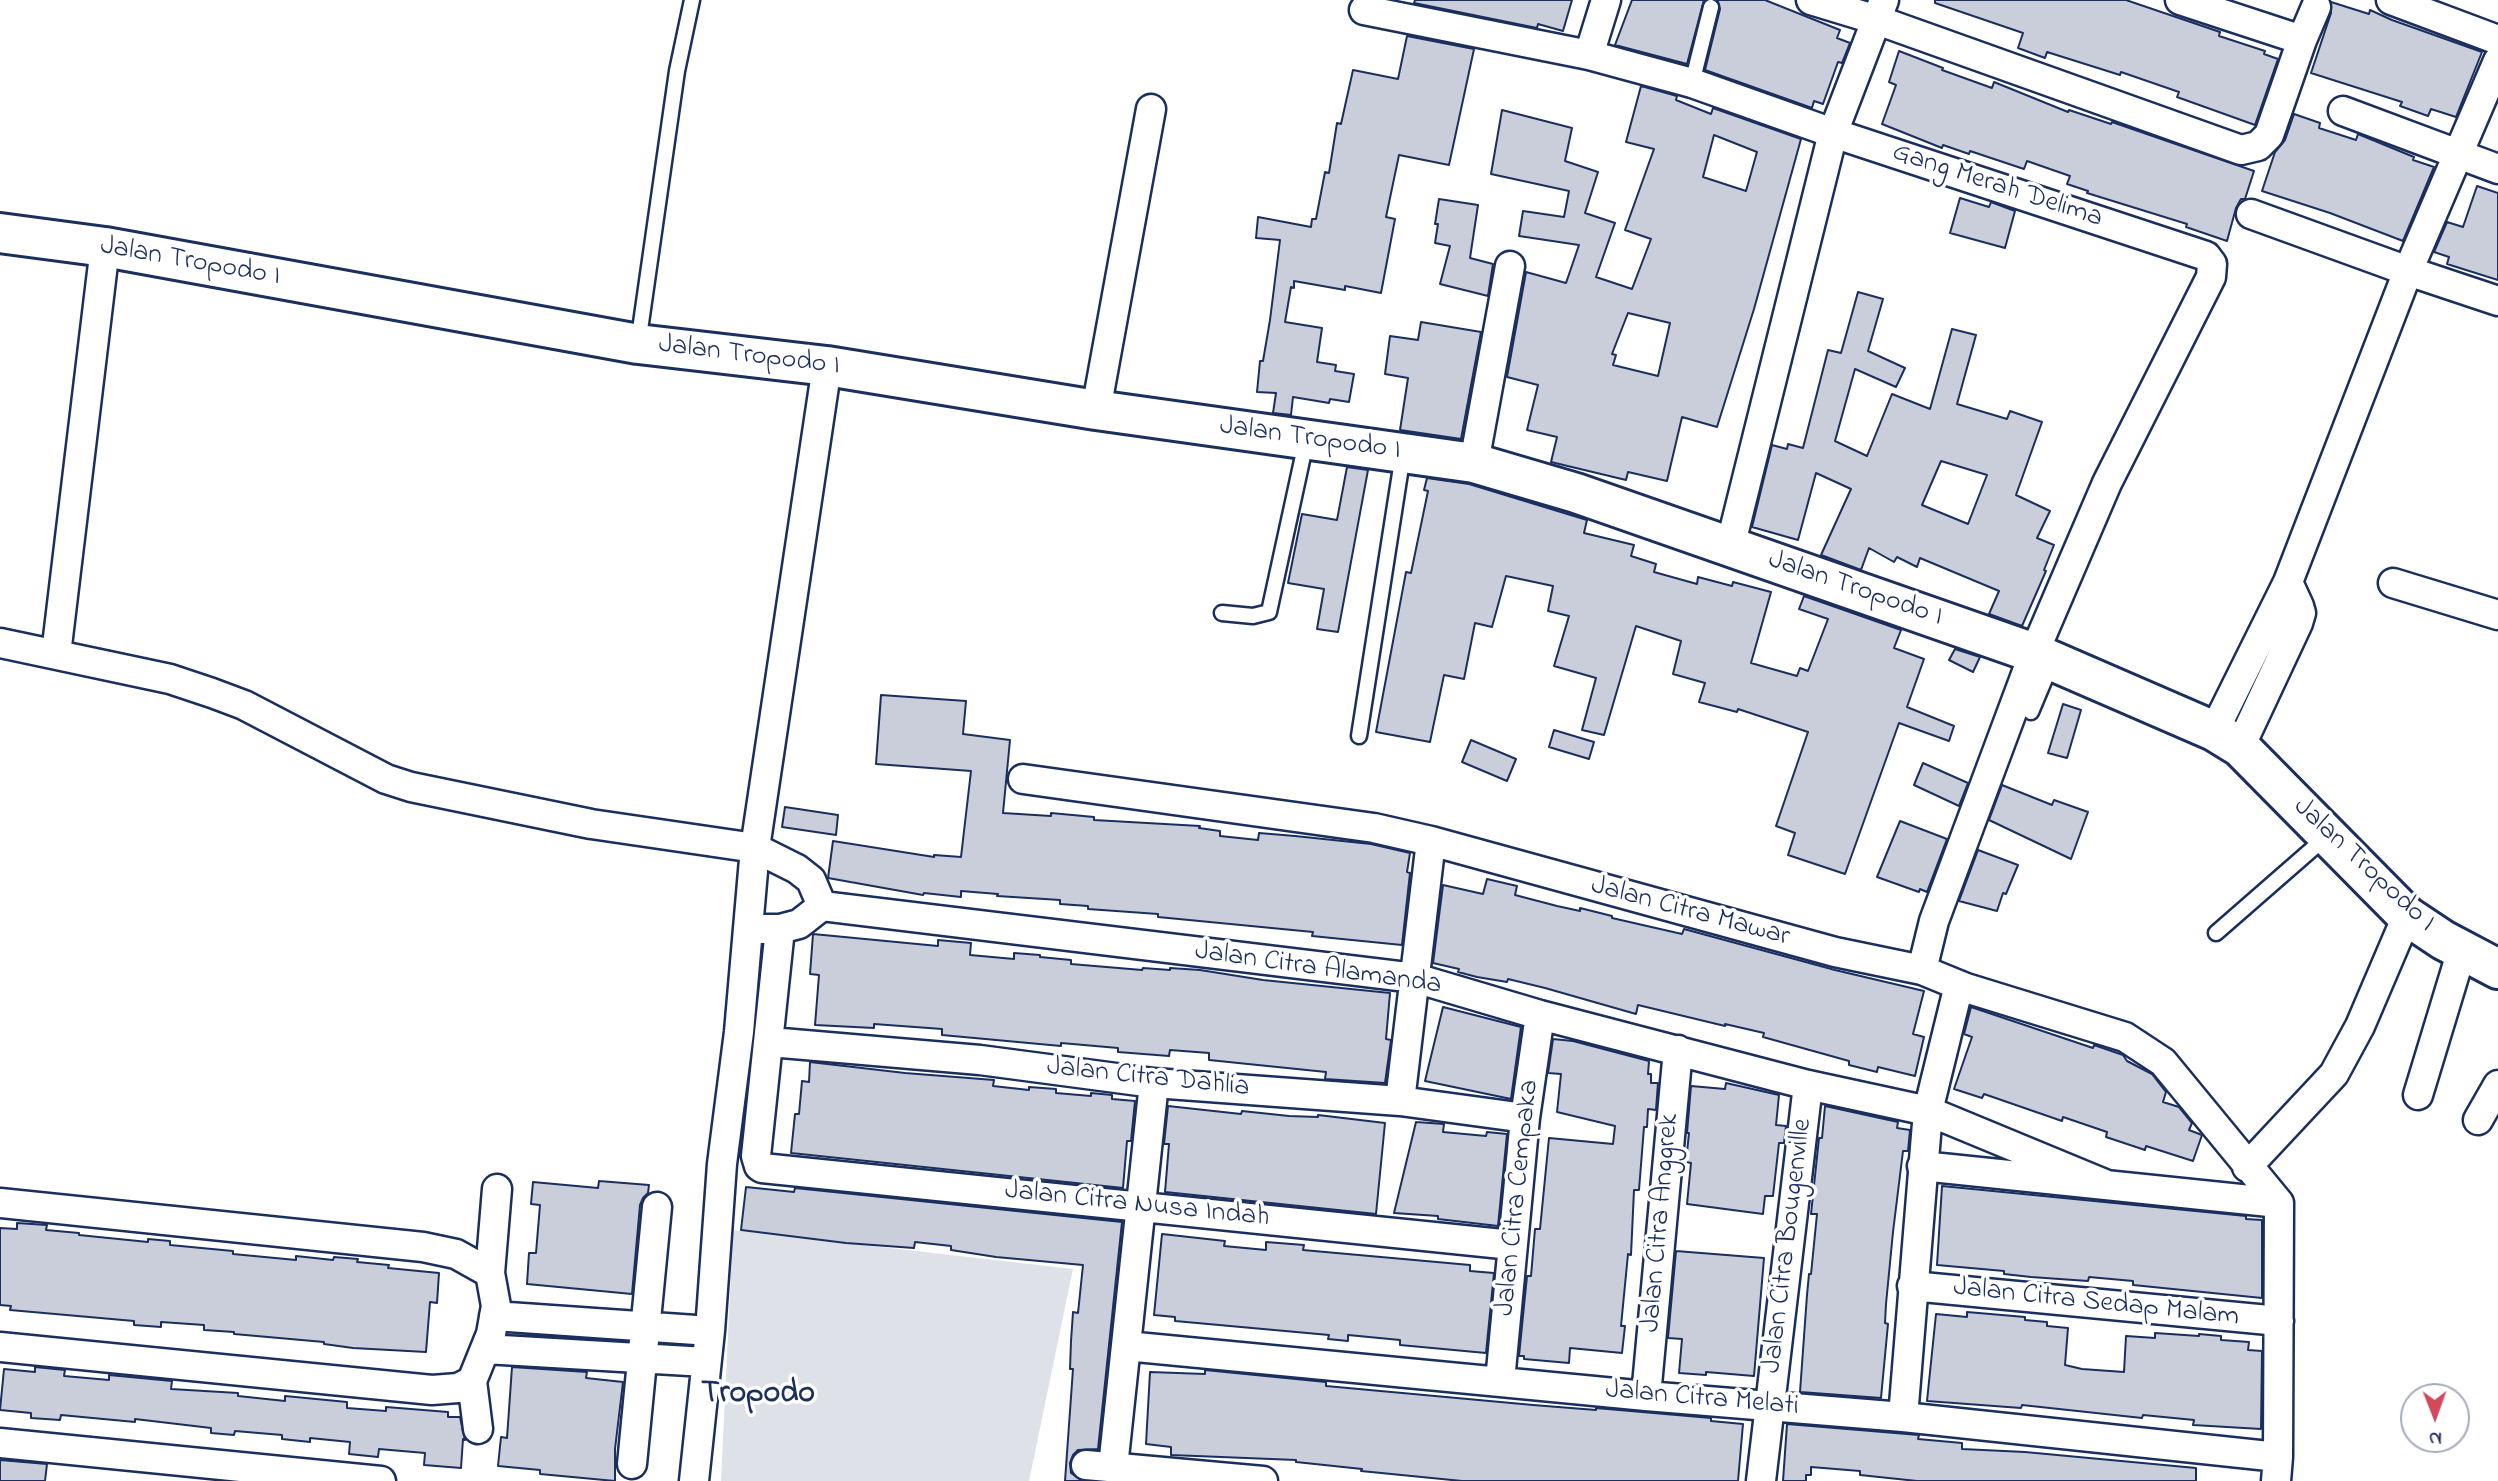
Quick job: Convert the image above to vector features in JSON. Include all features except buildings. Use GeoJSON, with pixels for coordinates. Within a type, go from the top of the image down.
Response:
{"type":"FeatureCollection","features":[{"type":"Feature","properties":{"kind":"street"},"geometry":{"type":"LineString","coordinates":[[1588,55],[1606,0]]}},
{"type":"Feature","properties":{"kind":"street"},"geometry":{"type":"LineString","coordinates":[[1811,0],[1880,10],[2241,150],[2258,146],[2269,135],[2316,7]]}},
{"type":"Feature","properties":{"kind":"street"},"geometry":{"type":"LineString","coordinates":[[2180,0],[2302,40]]}},
{"type":"Feature","properties":{"kind":"street"},"geometry":{"type":"LineString","coordinates":[[2391,0],[2498,40]]}},
{"type":"Feature","properties":{"kind":"street","name":"Gang Merah Delima"},"geometry":{"type":"LineString","coordinates":[[1383,9],[1588,55],[1692,83],[1833,133],[2206,256],[2213,264],[2211,277],[2107,483],[2043,657]]}},
{"type":"Feature","properties":{"kind":"street"},"geometry":{"type":"LineString","coordinates":[[1730,547],[1833,133],[1880,10]]}},
{"type":"Feature","properties":{"kind":"street"},"geometry":{"type":"LineString","coordinates":[[2227,739],[2408,271],[2498,61]]}},
{"type":"Feature","properties":{"kind":"street"},"geometry":{"type":"LineString","coordinates":[[1096,410],[1151,109]]}},
{"type":"Feature","properties":{"kind":"street"},"geometry":{"type":"LineString","coordinates":[[2343,111],[2498,169]]}},
{"type":"Feature","properties":{"kind":"street"},"geometry":{"type":"LineString","coordinates":[[2251,214],[2498,301]]}},
{"type":"Feature","properties":{"kind":"street","name":"Jalan Tropodo I"},"geometry":{"type":"LineString","coordinates":[[0,233],[105,247],[638,344],[827,366],[1096,410],[1474,463],[1576,494],[2043,657],[2227,739],[2328,835],[2407,916],[2498,969]]}},
{"type":"Feature","properties":{"kind":"street"},"geometry":{"type":"LineString","coordinates":[[56,654],[105,247]]}},
{"type":"Feature","properties":{"kind":"street"},"geometry":{"type":"LineString","coordinates":[[1474,463],[1510,266]]}},
{"type":"Feature","properties":{"kind":"street"},"geometry":{"type":"LineString","coordinates":[[694,1481],[710,1331],[722,1164],[749,928],[755,848],[827,366]]}},
{"type":"Feature","properties":{"kind":"street"},"geometry":{"type":"LineString","coordinates":[[2393,583],[2498,615]]}},
{"type":"Feature","properties":{"kind":"street"},"geometry":{"type":"LineString","coordinates":[[0,643],[170,679],[223,697],[244,705],[386,779],[411,788],[591,824],[755,848],[797,869],[811,880],[822,906],[799,924],[780,929],[749,928]]}},
{"type":"Feature","properties":{"kind":"street"},"geometry":{"type":"LineString","coordinates":[[1922,970],[1934,921],[2043,657]]}},
{"type":"Feature","properties":{"kind":"street","name":"Jalan Citra Mawar"},"geometry":{"type":"LineString","coordinates":[[1023,779],[1374,828],[1431,841],[1835,952],[1922,970],[1959,985],[2125,1037],[2163,1062],[2279,1203]]}},
{"type":"Feature","properties":{"kind":"street"},"geometry":{"type":"LineString","coordinates":[[1400,1101],[1431,841]]}},
{"type":"Feature","properties":{"kind":"street","name":"Jalan Citra Alamanda"},"geometry":{"type":"LineString","coordinates":[[822,906],[1415,978],[1540,1015],[1808,1085],[1928,1111],[2107,1185]]}},
{"type":"Feature","properties":{"kind":"street"},"geometry":{"type":"LineString","coordinates":[[2247,1167],[2334,1074],[2360,1026],[2407,916]]}},
{"type":"Feature","properties":{"kind":"street"},"geometry":{"type":"LineString","coordinates":[[770,1042],[780,929]]}},
{"type":"Feature","properties":{"kind":"street"},"geometry":{"type":"LineString","coordinates":[[2418,1095],[2462,950]]}},
{"type":"Feature","properties":{"kind":"street","name":"Jalan Citra Sedap Malam"},"geometry":{"type":"LineString","coordinates":[[1903,1417],[1928,1111],[1959,985]]}},
{"type":"Feature","properties":{"kind":"street","name":"Jalan Citra Cempaka"},"geometry":{"type":"LineString","coordinates":[[1500,1381],[1525,1118],[1540,1015]]}},
{"type":"Feature","properties":{"kind":"street","name":"Jalan Citra Dahlia"},"geometry":{"type":"LineString","coordinates":[[770,1042],[980,1060],[1154,1083],[1400,1101],[1525,1118]]}},
{"type":"Feature","properties":{"kind":"street","name":"Jalan Citra Nusa Indah"},"geometry":{"type":"LineString","coordinates":[[770,1042],[756,1156],[762,1168],[1512,1245]]}},
{"type":"Feature","properties":{"kind":"street","name":"Jalan Citra Anggrek"},"geometry":{"type":"LineString","coordinates":[[1646,1396],[1678,1050]]}},
{"type":"Feature","properties":{"kind":"street"},"geometry":{"type":"LineString","coordinates":[[1154,1083],[1126,1346],[1100,1466],[1264,1481]]}},
{"type":"Feature","properties":{"kind":"street","name":"Jalan Citra Bougenville"},"geometry":{"type":"LineString","coordinates":[[1761,1481],[1808,1085]]}},
{"type":"Feature","properties":{"kind":"street"},"geometry":{"type":"LineString","coordinates":[[2478,1120],[2498,1085]]}},
{"type":"Feature","properties":{"kind":"street"},"geometry":{"type":"LineString","coordinates":[[1922,1166],[2279,1203],[2277,1469]]}},
{"type":"Feature","properties":{"kind":"street"},"geometry":{"type":"LineString","coordinates":[[478,1429],[472,1381],[491,1334],[496,1306],[489,1273],[497,1189]]}},
{"type":"Feature","properties":{"kind":"street"},"geometry":{"type":"LineString","coordinates":[[0,1203],[423,1247],[456,1254],[489,1273]]}},
{"type":"Feature","properties":{"kind":"street"},"geometry":{"type":"LineString","coordinates":[[632,1464],[657,1207]]}},
{"type":"Feature","properties":{"kind":"street","name":"Jalan Citra Sedap Malam"},"geometry":{"type":"LineString","coordinates":[[1912,1286],[2279,1321]]}},
{"type":"Feature","properties":{"kind":"street"},"geometry":{"type":"LineString","coordinates":[[494,1317],[710,1331]]}},
{"type":"Feature","properties":{"kind":"street","name":"Jalan Citra Melati"},"geometry":{"type":"LineString","coordinates":[[1126,1346],[1646,1396],[1903,1417],[2277,1469]]}},
{"type":"Feature","properties":{"kind":"street"},"geometry":{"type":"LineString","coordinates":[[0,1347],[432,1390],[458,1388],[472,1381]]}},
{"type":"Feature","properties":{"kind":"street"},"geometry":{"type":"LineString","coordinates":[[485,1349],[706,1362]]}},
{"type":"Feature","properties":{"kind":"street"},"geometry":{"type":"LineString","coordinates":[[0,1443],[381,1481]]}},
{"type":"Feature","properties":{"kind":"lane"},"geometry":{"type":"LineString","coordinates":[[638,344],[677,71],[692,0]]}},
{"type":"Feature","properties":{"kind":"lane"},"geometry":{"type":"LineString","coordinates":[[1692,83],[1711,7]]}},
{"type":"Feature","properties":{"kind":"lane"},"geometry":{"type":"LineString","coordinates":[[1222,613],[1253,617],[1269,612],[1306,441]]}},
{"type":"Feature","properties":{"kind":"lane"},"geometry":{"type":"LineString","coordinates":[[1359,736],[1404,452]]}},
{"type":"Feature","properties":{"kind":"lane"},"geometry":{"type":"LineString","coordinates":[[2031,712],[2043,657]]}},
{"type":"Feature","properties":{"kind":"lane"},"geometry":{"type":"LineString","coordinates":[[2216,933],[2328,835]]}},
{"type":"Feature","properties":{"kind":"shaded area"},"geometry":{"type":"Polygon","coordinates":[[[733,1230],[1073,1269],[1029,1481],[721,1481],[733,1230]]]}},
{"type":"Feature","properties":{"kind":"district","name":"Tropodo"},"geometry":{"type":"Point","coordinates":[758,1396]}}]}
